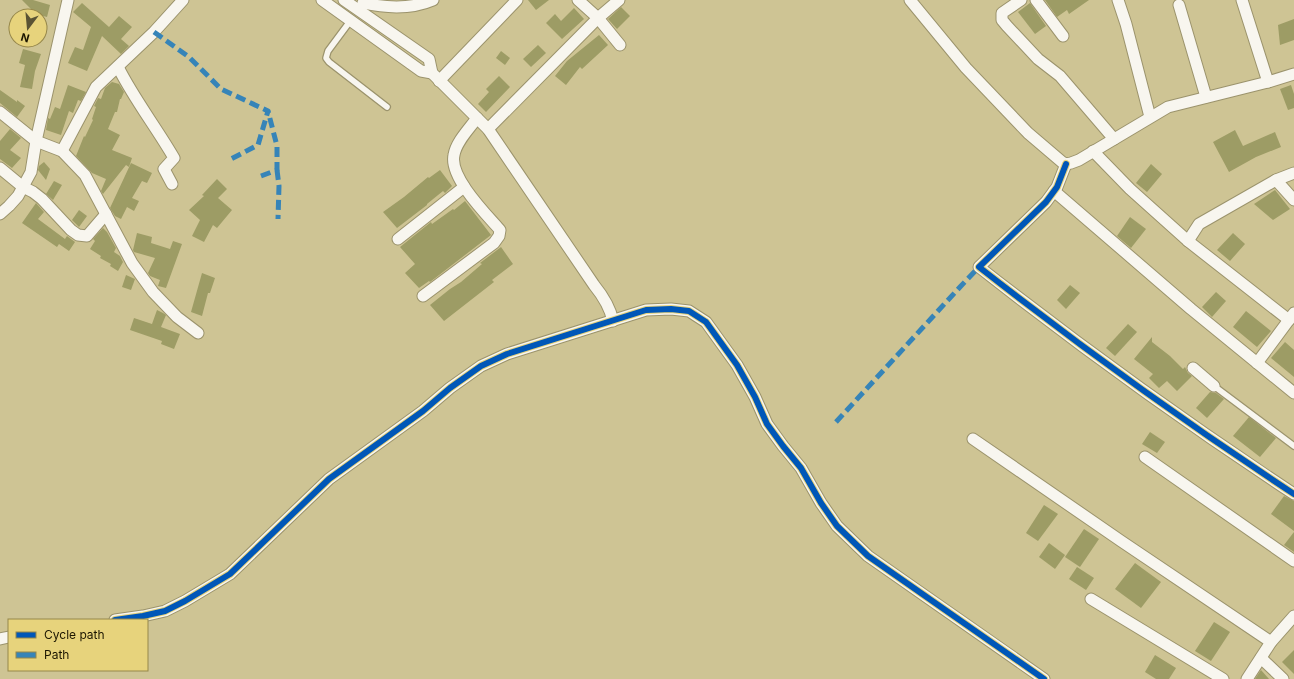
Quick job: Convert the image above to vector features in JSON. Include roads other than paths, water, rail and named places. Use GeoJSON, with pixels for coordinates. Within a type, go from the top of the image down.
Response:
{"type":"FeatureCollection","features":[{"type":"Feature","properties":{"kind":"street"},"geometry":{"type":"LineString","coordinates":[[62,151],[96,87],[154,32],[183,0]]}},
{"type":"Feature","properties":{"kind":"street"},"geometry":{"type":"LineString","coordinates":[[322,0],[421,70],[436,77],[488,129],[604,297],[613,318]]}},
{"type":"Feature","properties":{"kind":"street"},"geometry":{"type":"LineString","coordinates":[[344,0],[381,7],[422,5],[433,0]]}},
{"type":"Feature","properties":{"kind":"street"},"geometry":{"type":"LineString","coordinates":[[436,77],[517,0]]}},
{"type":"Feature","properties":{"kind":"street"},"geometry":{"type":"LineString","coordinates":[[578,0],[598,18],[620,45]]}},
{"type":"Feature","properties":{"kind":"street"},"geometry":{"type":"LineString","coordinates":[[488,129],[598,18],[619,0]]}},
{"type":"Feature","properties":{"kind":"street"},"geometry":{"type":"LineString","coordinates":[[910,0],[966,68],[1028,133],[1057,159],[1066,164],[1079,160],[1168,107],[1294,74]]}},
{"type":"Feature","properties":{"kind":"street"},"geometry":{"type":"LineString","coordinates":[[1021,0],[1002,14],[1002,20],[1038,58],[1060,76],[1114,139]]}},
{"type":"Feature","properties":{"kind":"street"},"geometry":{"type":"LineString","coordinates":[[1036,0],[1064,36]]}},
{"type":"Feature","properties":{"kind":"street"},"geometry":{"type":"LineString","coordinates":[[1118,0],[1126,24],[1150,117]]}},
{"type":"Feature","properties":{"kind":"street"},"geometry":{"type":"LineString","coordinates":[[1242,0],[1268,82]]}},
{"type":"Feature","properties":{"kind":"street"},"geometry":{"type":"LineString","coordinates":[[0,214],[10,206],[24,187],[31,172],[36,141],[66,2]]}},
{"type":"Feature","properties":{"kind":"street"},"geometry":{"type":"LineString","coordinates":[[351,20],[362,4]]}},
{"type":"Feature","properties":{"kind":"street"},"geometry":{"type":"LineString","coordinates":[[362,4],[429,60],[436,77]]}},
{"type":"Feature","properties":{"kind":"street"},"geometry":{"type":"LineString","coordinates":[[1179,5],[1206,97]]}},
{"type":"Feature","properties":{"kind":"street"},"geometry":{"type":"LineString","coordinates":[[118,67],[128,88],[160,134],[174,158],[164,169],[172,184]]}},
{"type":"Feature","properties":{"kind":"street"},"geometry":{"type":"LineString","coordinates":[[0,112],[36,141],[62,151],[85,174],[132,263],[153,292],[177,317],[198,333]]}},
{"type":"Feature","properties":{"kind":"street"},"geometry":{"type":"LineString","coordinates":[[423,296],[494,244],[499,236],[500,230],[464,187],[455,169],[453,155],[461,138],[477,118]]}},
{"type":"Feature","properties":{"kind":"street"},"geometry":{"type":"LineString","coordinates":[[1093,151],[1130,189],[1188,241],[1221,268],[1291,316],[1257,363]]}},
{"type":"Feature","properties":{"kind":"street"},"geometry":{"type":"LineString","coordinates":[[1066,164],[1057,187],[1046,202],[979,268],[1060,330],[1135,384],[1229,451],[1294,494]]}},
{"type":"Feature","properties":{"kind":"street"},"geometry":{"type":"LineString","coordinates":[[0,168],[42,199],[71,230],[78,235],[86,236],[106,214]]}},
{"type":"Feature","properties":{"kind":"street"},"geometry":{"type":"LineString","coordinates":[[1188,241],[1199,224],[1276,180],[1294,173]]}},
{"type":"Feature","properties":{"kind":"street"},"geometry":{"type":"LineString","coordinates":[[1276,180],[1294,200]]}},
{"type":"Feature","properties":{"kind":"street"},"geometry":{"type":"LineString","coordinates":[[398,239],[464,187]]}},
{"type":"Feature","properties":{"kind":"street"},"geometry":{"type":"LineString","coordinates":[[1054,191],[1191,309],[1294,393]]}},
{"type":"Feature","properties":{"kind":"street"},"geometry":{"type":"LineString","coordinates":[[122,619],[165,611],[185,601],[230,574],[329,479],[481,366],[507,354],[613,318],[646,310],[671,309],[689,311],[706,322],[737,365],[756,397],[767,424],[801,468],[836,526],[868,556],[1044,679]]}},
{"type":"Feature","properties":{"kind":"street"},"geometry":{"type":"LineString","coordinates":[[1193,368],[1214,386]]}},
{"type":"Feature","properties":{"kind":"street"},"geometry":{"type":"LineString","coordinates":[[973,439],[1121,542],[1271,642]]}},
{"type":"Feature","properties":{"kind":"street"},"geometry":{"type":"LineString","coordinates":[[1145,457],[1294,561]]}},
{"type":"Feature","properties":{"kind":"street"},"geometry":{"type":"LineString","coordinates":[[1091,598],[1223,679]]}},
{"type":"Feature","properties":{"kind":"street"},"geometry":{"type":"LineString","coordinates":[[1247,679],[1271,642],[1294,616]]}},
{"type":"Feature","properties":{"kind":"street"},"geometry":{"type":"LineString","coordinates":[[1261,658],[1283,679]]}},
{"type":"Feature","properties":{"kind":"lane"},"geometry":{"type":"LineString","coordinates":[[351,20],[328,51],[326,58],[328,62],[387,107]]}},
{"type":"Feature","properties":{"kind":"lane"},"geometry":{"type":"LineString","coordinates":[[1214,386],[1294,446]]}}]}
